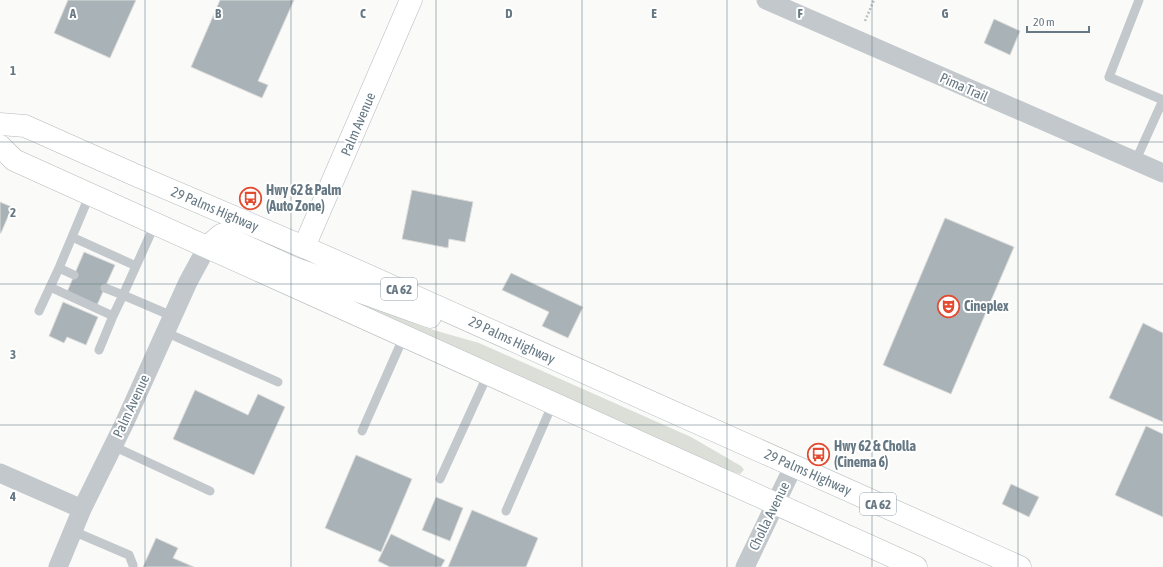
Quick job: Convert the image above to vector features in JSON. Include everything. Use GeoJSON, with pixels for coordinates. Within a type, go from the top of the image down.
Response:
{"type":"FeatureCollection","features":[{"type":"Feature","properties":{"kind":"main road","name":"Palm Avenue"},"geometry":{"type":"LineString","coordinates":[[304,247],[412,0]]}},
{"type":"Feature","properties":{"kind":"main road","name":"29 Palms Highway"},"geometry":{"type":"LineString","coordinates":[[0,124],[25,126],[304,247],[1020,567]]}},
{"type":"Feature","properties":{"kind":"main road"},"geometry":{"type":"LineString","coordinates":[[0,146],[14,160],[916,567]]}},
{"type":"Feature","properties":{"kind":"main road"},"geometry":{"type":"LineString","coordinates":[[207,247],[221,235],[291,268],[434,318],[459,316]]}},
{"type":"Feature","properties":{"kind":"street","name":"Pima Trail"},"geometry":{"type":"LineString","coordinates":[[766,0],[1163,173]]}},
{"type":"Feature","properties":{"kind":"street","name":"Palm Avenue"},"geometry":{"type":"LineString","coordinates":[[58,567],[82,509],[113,446],[188,282],[207,247]]}},
{"type":"Feature","properties":{"kind":"street","name":"Cholla Avenue"},"geometry":{"type":"LineString","coordinates":[[745,567],[794,465]]}},
{"type":"Feature","properties":{"kind":"street"},"geometry":{"type":"LineString","coordinates":[[0,473],[82,509]]}},
{"type":"Feature","properties":{"kind":"lane"},"geometry":{"type":"LineString","coordinates":[[1135,162],[1163,100],[1109,77],[1139,0]]}},
{"type":"Feature","properties":{"kind":"lane"},"geometry":{"type":"LineString","coordinates":[[38,311],[59,268],[90,194]]}},
{"type":"Feature","properties":{"kind":"lane"},"geometry":{"type":"LineString","coordinates":[[99,350],[155,224]]}},
{"type":"Feature","properties":{"kind":"lane"},"geometry":{"type":"LineString","coordinates":[[72,237],[136,266]]}},
{"type":"Feature","properties":{"kind":"lane"},"geometry":{"type":"LineString","coordinates":[[59,268],[74,274]]}},
{"type":"Feature","properties":{"kind":"lane"},"geometry":{"type":"LineString","coordinates":[[50,287],[113,316]]}},
{"type":"Feature","properties":{"kind":"lane"},"geometry":{"type":"LineString","coordinates":[[105,288],[123,295],[169,324],[278,382]]}},
{"type":"Feature","properties":{"kind":"lane"},"geometry":{"type":"LineString","coordinates":[[362,431],[404,336]]}},
{"type":"Feature","properties":{"kind":"lane"},"geometry":{"type":"LineString","coordinates":[[440,479],[488,374]]}},
{"type":"Feature","properties":{"kind":"lane"},"geometry":{"type":"LineString","coordinates":[[506,511],[553,403]]}},
{"type":"Feature","properties":{"kind":"lane"},"geometry":{"type":"LineString","coordinates":[[113,446],[210,491]]}},
{"type":"Feature","properties":{"kind":"lane"},"geometry":{"type":"LineString","coordinates":[[73,531],[129,555],[133,567]]}},
{"type":"Feature","properties":{"kind":"shaded area"},"geometry":{"type":"Polygon","coordinates":[[[255,260],[423,327],[479,343],[691,437],[741,466],[744,470],[740,474],[733,472],[255,260]]]}},
{"type":"Feature","properties":{"kind":"building"},"geometry":{"type":"Polygon","coordinates":[[[68,0],[136,0],[110,58],[54,33],[68,0]]]}},
{"type":"Feature","properties":{"kind":"building"},"geometry":{"type":"Polygon","coordinates":[[[220,0],[294,0],[258,81],[268,85],[262,98],[191,67],[220,0]]]}},
{"type":"Feature","properties":{"kind":"building"},"geometry":{"type":"Polygon","coordinates":[[[994,19],[1020,31],[1010,55],[984,43],[994,19]]]}},
{"type":"Feature","properties":{"kind":"building"},"geometry":{"type":"Polygon","coordinates":[[[412,190],[473,202],[465,242],[449,239],[448,248],[402,239],[412,190]]]}},
{"type":"Feature","properties":{"kind":"building"},"geometry":{"type":"Polygon","coordinates":[[[0,202],[12,207],[1,233],[0,233],[0,202]]]}},
{"type":"Feature","properties":{"kind":"building","name":"Cineplex"},"geometry":{"type":"Polygon","coordinates":[[[945,218],[1014,247],[951,394],[883,365],[945,218]]]}},
{"type":"Feature","properties":{"kind":"building"},"geometry":{"type":"Polygon","coordinates":[[[84,252],[115,265],[97,305],[67,292],[84,252]]]}},
{"type":"Feature","properties":{"kind":"building"},"geometry":{"type":"Polygon","coordinates":[[[511,273],[583,307],[568,338],[542,326],[549,312],[502,290],[511,273]]]}},
{"type":"Feature","properties":{"kind":"building"},"geometry":{"type":"Polygon","coordinates":[[[63,302],[98,317],[86,345],[67,337],[64,343],[49,336],[63,302]]]}},
{"type":"Feature","properties":{"kind":"building"},"geometry":{"type":"Polygon","coordinates":[[[1143,323],[1163,333],[1163,422],[1109,398],[1143,323]]]}},
{"type":"Feature","properties":{"kind":"building"},"geometry":{"type":"Polygon","coordinates":[[[195,390],[248,415],[258,394],[285,407],[254,475],[173,439],[195,390]]]}},
{"type":"Feature","properties":{"kind":"building"},"geometry":{"type":"Polygon","coordinates":[[[1146,426],[1163,434],[1163,517],[1115,495],[1146,426]]]}},
{"type":"Feature","properties":{"kind":"building"},"geometry":{"type":"Polygon","coordinates":[[[356,455],[412,479],[381,552],[325,528],[356,455]]]}},
{"type":"Feature","properties":{"kind":"building"},"geometry":{"type":"Polygon","coordinates":[[[1011,484],[1039,497],[1029,517],[1002,504],[1011,484]]]}},
{"type":"Feature","properties":{"kind":"building"},"geometry":{"type":"Polygon","coordinates":[[[436,497],[463,508],[450,541],[422,530],[436,497]]]}},
{"type":"Feature","properties":{"kind":"building"},"geometry":{"type":"Polygon","coordinates":[[[472,510],[538,538],[526,567],[448,567],[472,510]]]}},
{"type":"Feature","properties":{"kind":"building"},"geometry":{"type":"Polygon","coordinates":[[[391,534],[445,560],[441,567],[390,567],[378,561],[391,534]]]}},
{"type":"Feature","properties":{"kind":"building"},"geometry":{"type":"Polygon","coordinates":[[[156,538],[178,548],[173,558],[194,567],[143,567],[156,538]]]}},
{"type":"Feature","properties":{"kind":"place","name":"Hwy 62 & Palm (Auto Zone)"},"geometry":{"type":"Point","coordinates":[251,198]}},
{"type":"Feature","properties":{"kind":"place","name":"Cineplex"},"geometry":{"type":"Point","coordinates":[948,306]}},
{"type":"Feature","properties":{"kind":"place","name":"Hwy 62 & Cholla (Cinema 6)"},"geometry":{"type":"Point","coordinates":[819,454]}}]}
